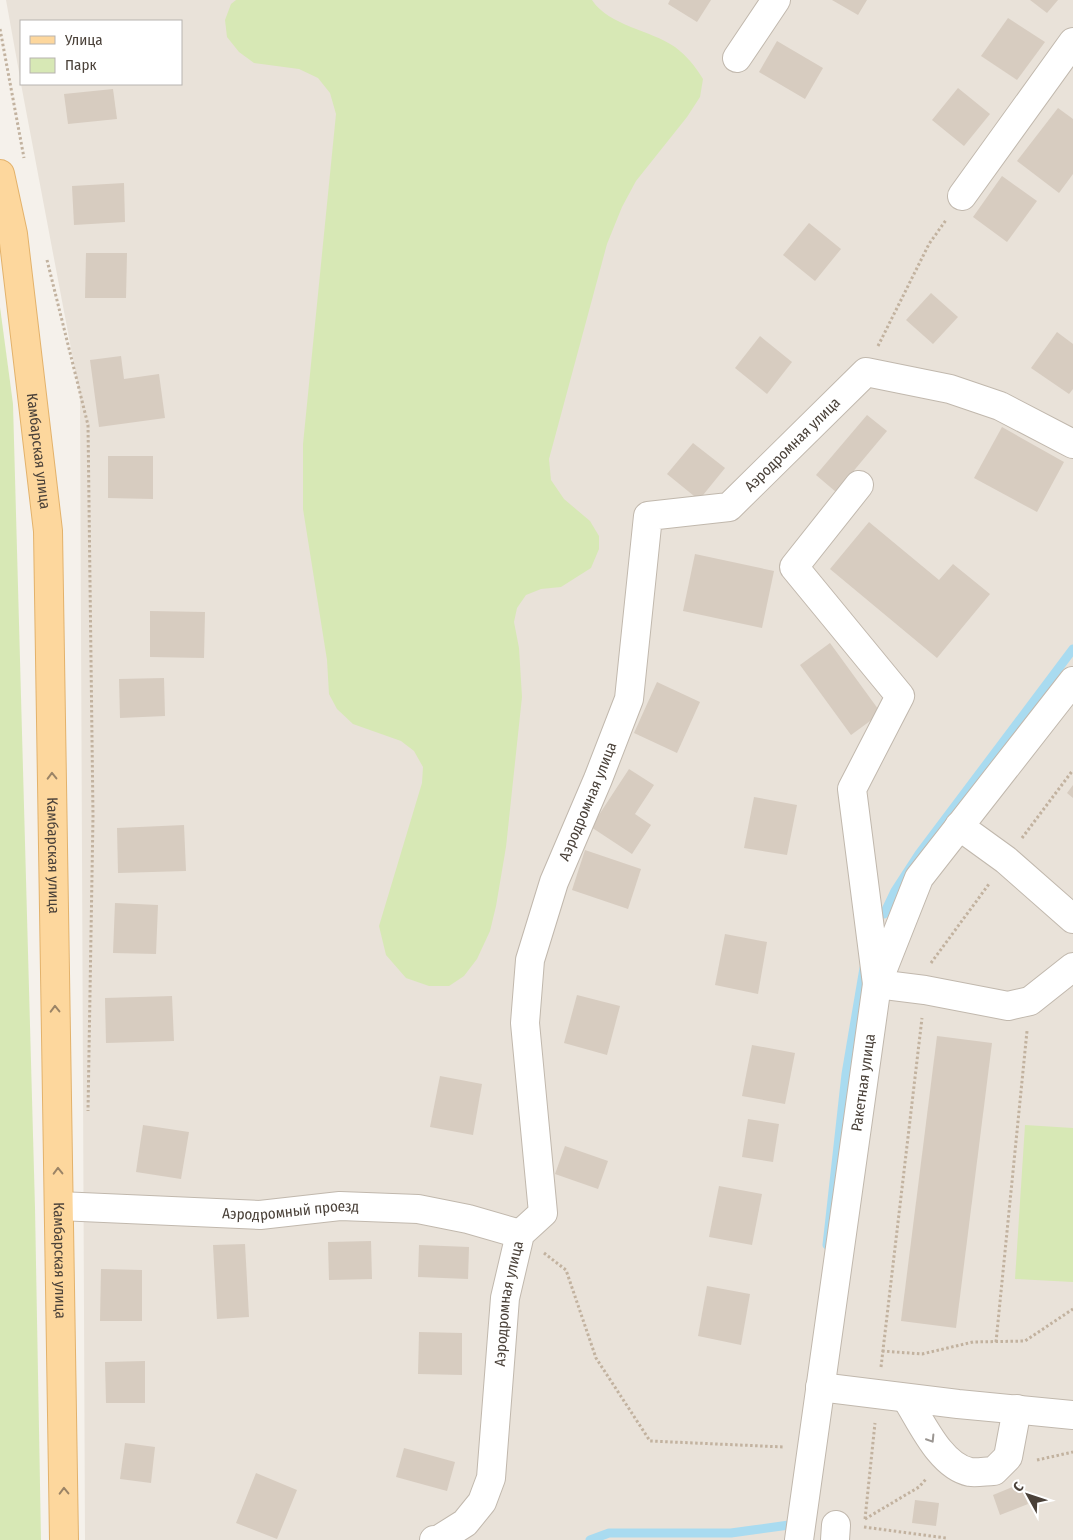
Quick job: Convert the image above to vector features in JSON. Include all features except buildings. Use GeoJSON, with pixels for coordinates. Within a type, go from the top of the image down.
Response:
{"type":"FeatureCollection","features":[{"type":"Feature","properties":{"kind":"main road","name":"Камбарская улица"},"geometry":{"type":"LineString","coordinates":[[0,174],[13,234],[48,531],[64,1540]]}},
{"type":"Feature","properties":{"kind":"street"},"geometry":{"type":"LineString","coordinates":[[737,58],[776,0]]}},
{"type":"Feature","properties":{"kind":"street"},"geometry":{"type":"LineString","coordinates":[[962,196],[1073,42]]}},
{"type":"Feature","properties":{"kind":"street"},"geometry":{"type":"LineString","coordinates":[[866,372],[950,389],[1000,406],[1073,444]]}},
{"type":"Feature","properties":{"kind":"street","name":"Аэродромная улица"},"geometry":{"type":"LineString","coordinates":[[434,1540],[438,1540],[465,1523],[482,1502],[491,1478],[505,1298],[520,1234],[543,1213],[525,1023],[530,960],[554,882],[630,698],[648,516],[729,507],[866,372]]}},
{"type":"Feature","properties":{"kind":"street"},"geometry":{"type":"LineString","coordinates":[[859,485],[794,567],[900,696],[852,789],[877,984],[925,990],[1008,1006],[1030,1000],[1073,967]]}},
{"type":"Feature","properties":{"kind":"street","name":"Ракетная улица"},"geometry":{"type":"LineString","coordinates":[[799,1540],[877,984],[919,878],[1073,681]]}},
{"type":"Feature","properties":{"kind":"street"},"geometry":{"type":"LineString","coordinates":[[959,826],[1006,860],[1073,919]]}},
{"type":"Feature","properties":{"kind":"street","name":"Аэродромный проезд"},"geometry":{"type":"LineString","coordinates":[[59,1206],[260,1215],[340,1206],[418,1209],[468,1219],[520,1234]]}},
{"type":"Feature","properties":{"kind":"street"},"geometry":{"type":"LineString","coordinates":[[820,1387],[1073,1415]]}},
{"type":"Feature","properties":{"kind":"street"},"geometry":{"type":"LineString","coordinates":[[906,1398],[936,1447],[952,1464],[971,1472],[994,1471],[1008,1456],[1017,1409]]}},
{"type":"Feature","properties":{"kind":"path"},"geometry":{"type":"LineString","coordinates":[[866,372],[929,244]]}},
{"type":"Feature","properties":{"kind":"path"},"geometry":{"type":"LineString","coordinates":[[946,1538],[864,1527],[882,1351],[928,966],[1073,770]]}},
{"type":"Feature","properties":{"kind":"path"},"geometry":{"type":"LineString","coordinates":[[996,1342],[1030,1000]]}},
{"type":"Feature","properties":{"kind":"path"},"geometry":{"type":"LineString","coordinates":[[520,1234],[566,1270],[596,1358],[650,1441],[811,1448]]}},
{"type":"Feature","properties":{"kind":"path"},"geometry":{"type":"LineString","coordinates":[[882,1351],[922,1354],[973,1342],[1025,1342],[1073,1309]]}},
{"type":"Feature","properties":{"kind":"path"},"geometry":{"type":"LineString","coordinates":[[1008,1456],[1031,1462],[1073,1452]]}},
{"type":"Feature","properties":{"kind":"path"},"geometry":{"type":"LineString","coordinates":[[865,1519],[919,1487],[944,1456]]}},
{"type":"Feature","properties":{"kind":"shaded area"},"geometry":{"type":"Polygon","coordinates":[[[6,0],[1073,0],[1073,1540],[85,1540],[80,396],[21,85],[182,85],[182,20],[20,20],[20,77],[6,0]]]}},
{"type":"Feature","properties":{"kind":"green space"},"geometry":{"type":"Polygon","coordinates":[[[236,0],[592,0],[599,9],[619,22],[675,47],[690,61],[703,79],[700,97],[687,117],[636,181],[622,207],[607,244],[549,459],[551,480],[564,499],[590,521],[599,536],[599,549],[591,568],[561,587],[541,589],[526,595],[517,608],[514,622],[519,648],[522,697],[506,847],[496,906],[490,931],[477,959],[464,976],[449,986],[429,986],[406,978],[386,955],[379,926],[422,783],[423,767],[414,751],[401,741],[353,724],[337,709],[329,694],[327,660],[303,509],[303,444],[336,114],[330,93],[318,78],[299,69],[254,63],[239,52],[227,37],[225,20],[231,4],[236,0]]]}},
{"type":"Feature","properties":{"kind":"green space"},"geometry":{"type":"Polygon","coordinates":[[[0,307],[13,404],[35,1208],[41,1540],[0,1540],[0,307]]]}},
{"type":"Feature","properties":{"kind":"green space"},"geometry":{"type":"Polygon","coordinates":[[[1025,1125],[1073,1128],[1073,1282],[1015,1279],[1025,1125]]]}},
{"type":"Feature","properties":{"kind":"waterway"},"geometry":{"type":"LineString","coordinates":[[884,914],[895,891],[919,854],[1073,649]]}},
{"type":"Feature","properties":{"kind":"waterway"},"geometry":{"type":"LineString","coordinates":[[827,1245],[846,1074],[864,968]]}},
{"type":"Feature","properties":{"kind":"waterway"},"geometry":{"type":"LineString","coordinates":[[590,1540],[609,1533],[731,1533],[789,1525]]}}]}
